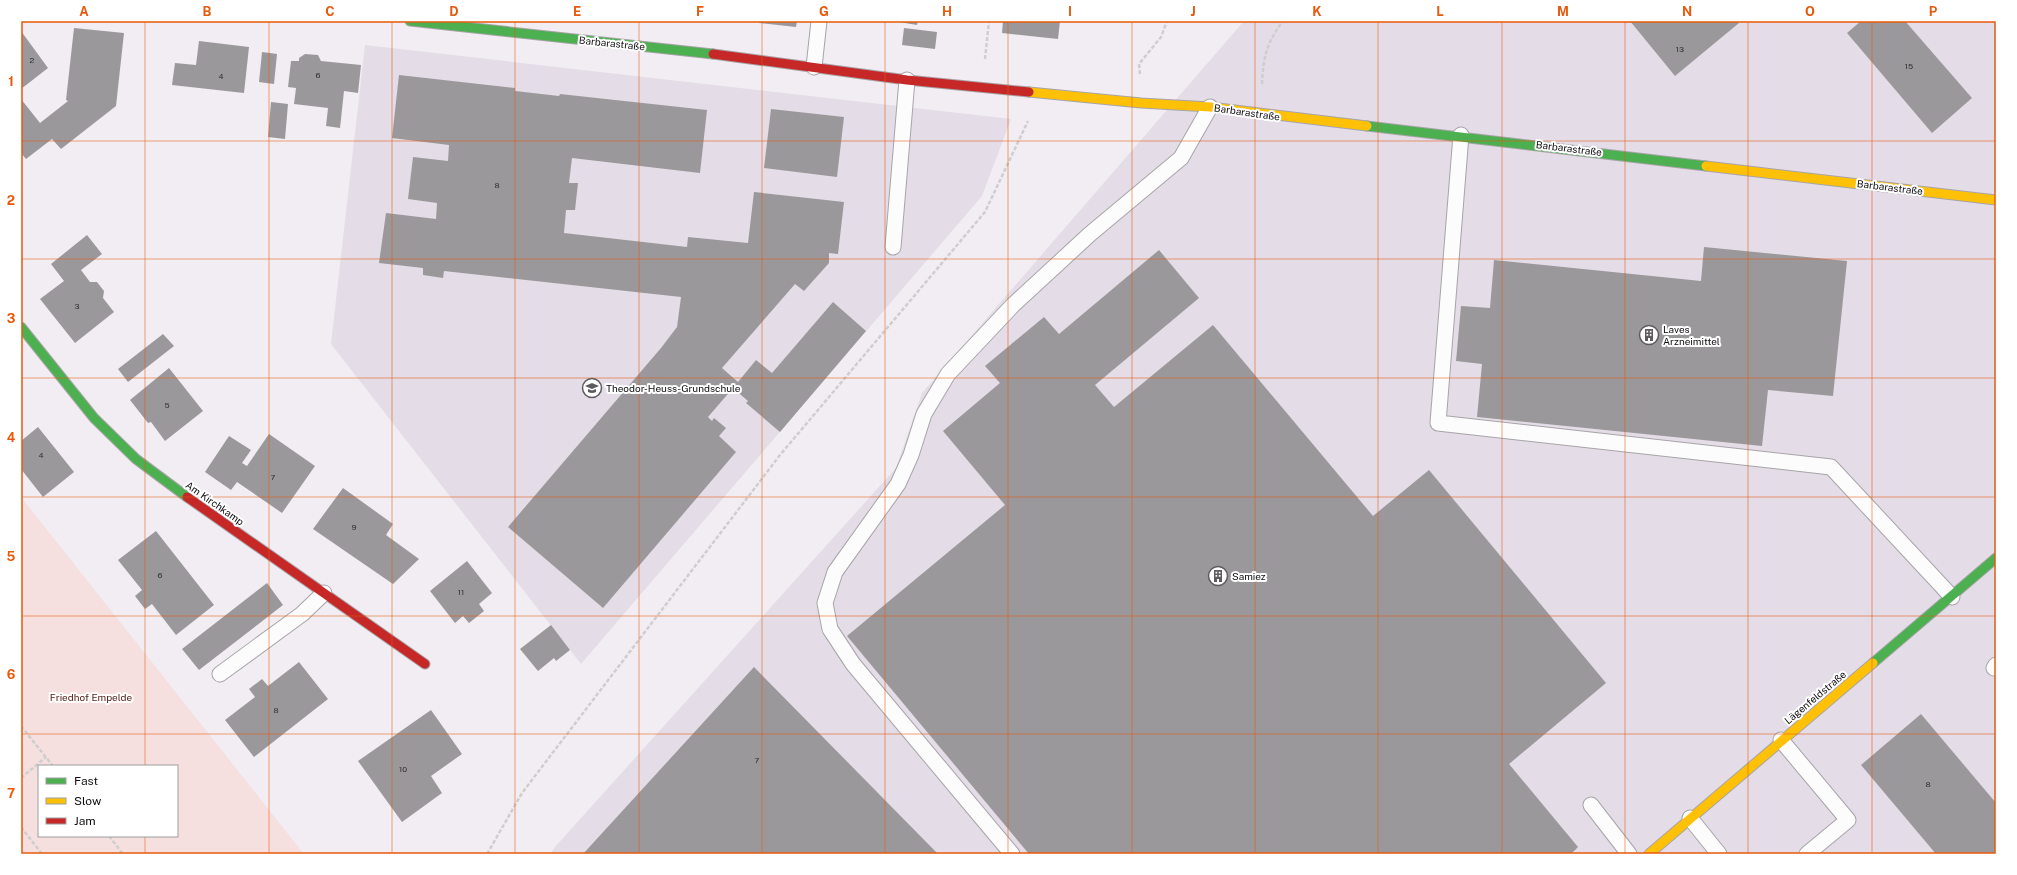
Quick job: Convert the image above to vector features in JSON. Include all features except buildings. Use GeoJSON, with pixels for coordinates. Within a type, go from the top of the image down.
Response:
{"type":"FeatureCollection","features":[{"type":"Feature","properties":{"kind":"street","name":"Barbarastraße"},"geometry":{"type":"LineString","coordinates":[[410,21],[814,67],[907,80],[1042,92],[1141,103],[1210,107],[1996,200]]}},
{"type":"Feature","properties":{"kind":"street","name":"Am Kirchkamp"},"geometry":{"type":"LineString","coordinates":[[21,327],[94,418],[136,459],[425,664]]}},
{"type":"Feature","properties":{"kind":"street","name":"Lägenfeldstraße"},"geometry":{"type":"LineString","coordinates":[[1649,854],[1996,558]]}},
{"type":"Feature","properties":{"kind":"lane"},"geometry":{"type":"LineString","coordinates":[[814,67],[820,21]]}},
{"type":"Feature","properties":{"kind":"lane"},"geometry":{"type":"LineString","coordinates":[[893,247],[907,80]]}},
{"type":"Feature","properties":{"kind":"lane"},"geometry":{"type":"LineString","coordinates":[[1012,854],[853,664],[830,629],[825,603],[835,572],[898,484],[911,455],[924,414],[948,374],[1013,305],[1090,234],[1181,158],[1210,107]]}},
{"type":"Feature","properties":{"kind":"lane"},"geometry":{"type":"LineString","coordinates":[[1461,136],[1438,422],[1831,467],[1952,597]]}},
{"type":"Feature","properties":{"kind":"lane"},"geometry":{"type":"LineString","coordinates":[[220,674],[302,614],[324,593]]}},
{"type":"Feature","properties":{"kind":"lane"},"geometry":{"type":"LineString","coordinates":[[1781,740],[1848,820],[1807,854]]}},
{"type":"Feature","properties":{"kind":"lane"},"geometry":{"type":"LineString","coordinates":[[1591,805],[1629,854]]}},
{"type":"Feature","properties":{"kind":"lane"},"geometry":{"type":"LineString","coordinates":[[1690,818],[1719,854]]}},
{"type":"Feature","properties":{"kind":"path"},"geometry":{"type":"LineString","coordinates":[[981,87],[989,21]]}},
{"type":"Feature","properties":{"kind":"path"},"geometry":{"type":"LineString","coordinates":[[1141,103],[1139,64],[1161,37],[1167,21]]}},
{"type":"Feature","properties":{"kind":"path"},"geometry":{"type":"LineString","coordinates":[[1260,114],[1263,58],[1272,35],[1283,21]]}},
{"type":"Feature","properties":{"kind":"path"},"geometry":{"type":"LineString","coordinates":[[487,854],[522,793],[775,461],[984,212],[1042,92]]}},
{"type":"Feature","properties":{"kind":"path"},"geometry":{"type":"LineString","coordinates":[[21,726],[52,765]]}},
{"type":"Feature","properties":{"kind":"path"},"geometry":{"type":"LineString","coordinates":[[21,778],[46,757]]}},
{"type":"Feature","properties":{"kind":"path"},"geometry":{"type":"LineString","coordinates":[[21,827],[42,854]]}},
{"type":"Feature","properties":{"kind":"path"},"geometry":{"type":"LineString","coordinates":[[109,837],[123,854]]}},
{"type":"Feature","properties":{"kind":"shaded area"},"geometry":{"type":"Polygon","coordinates":[[[1244,21],[1996,21],[1996,854],[550,854],[896,468],[922,393],[1244,21]]]}},
{"type":"Feature","properties":{"kind":"shaded area","name":"Theodor-Heuss-Grundschule"},"geometry":{"type":"Polygon","coordinates":[[[365,45],[1011,119],[982,196],[581,664],[331,344],[365,45]]]}},
{"type":"Feature","properties":{"kind":"green space","name":"Friedhof Empelde"},"geometry":{"type":"Polygon","coordinates":[[[21,497],[304,854],[21,854],[21,497]]]}},
{"type":"Feature","properties":{"kind":"traffic: fast"},"geometry":{"type":"LineString","coordinates":[[410,21],[713,54]]}},
{"type":"Feature","properties":{"kind":"traffic: fast"},"geometry":{"type":"LineString","coordinates":[[1367,126],[1706,166]]}},
{"type":"Feature","properties":{"kind":"traffic: fast"},"geometry":{"type":"LineString","coordinates":[[21,327],[94,418],[136,459],[187,497]]}},
{"type":"Feature","properties":{"kind":"traffic: fast"},"geometry":{"type":"LineString","coordinates":[[1873,663],[1996,558]]}},
{"type":"Feature","properties":{"kind":"traffic: slow"},"geometry":{"type":"LineString","coordinates":[[1029,92],[1141,103],[1210,107],[1367,126]]}},
{"type":"Feature","properties":{"kind":"traffic: slow"},"geometry":{"type":"LineString","coordinates":[[1706,166],[1996,200]]}},
{"type":"Feature","properties":{"kind":"traffic: slow"},"geometry":{"type":"LineString","coordinates":[[1649,854],[1873,663]]}},
{"type":"Feature","properties":{"kind":"traffic: jam"},"geometry":{"type":"LineString","coordinates":[[713,54],[907,80],[1029,92]]}},
{"type":"Feature","properties":{"kind":"traffic: jam"},"geometry":{"type":"LineString","coordinates":[[187,497],[425,664]]}},
{"type":"Feature","properties":{"kind":"place","name":"Laves Arzneimittel"},"geometry":{"type":"Point","coordinates":[1649,335]}},
{"type":"Feature","properties":{"kind":"place","name":"Theodor-Heuss-Grundschule"},"geometry":{"type":"Point","coordinates":[592,388]}},
{"type":"Feature","properties":{"kind":"place","name":"Samiez"},"geometry":{"type":"Point","coordinates":[1218,576]}}]}
